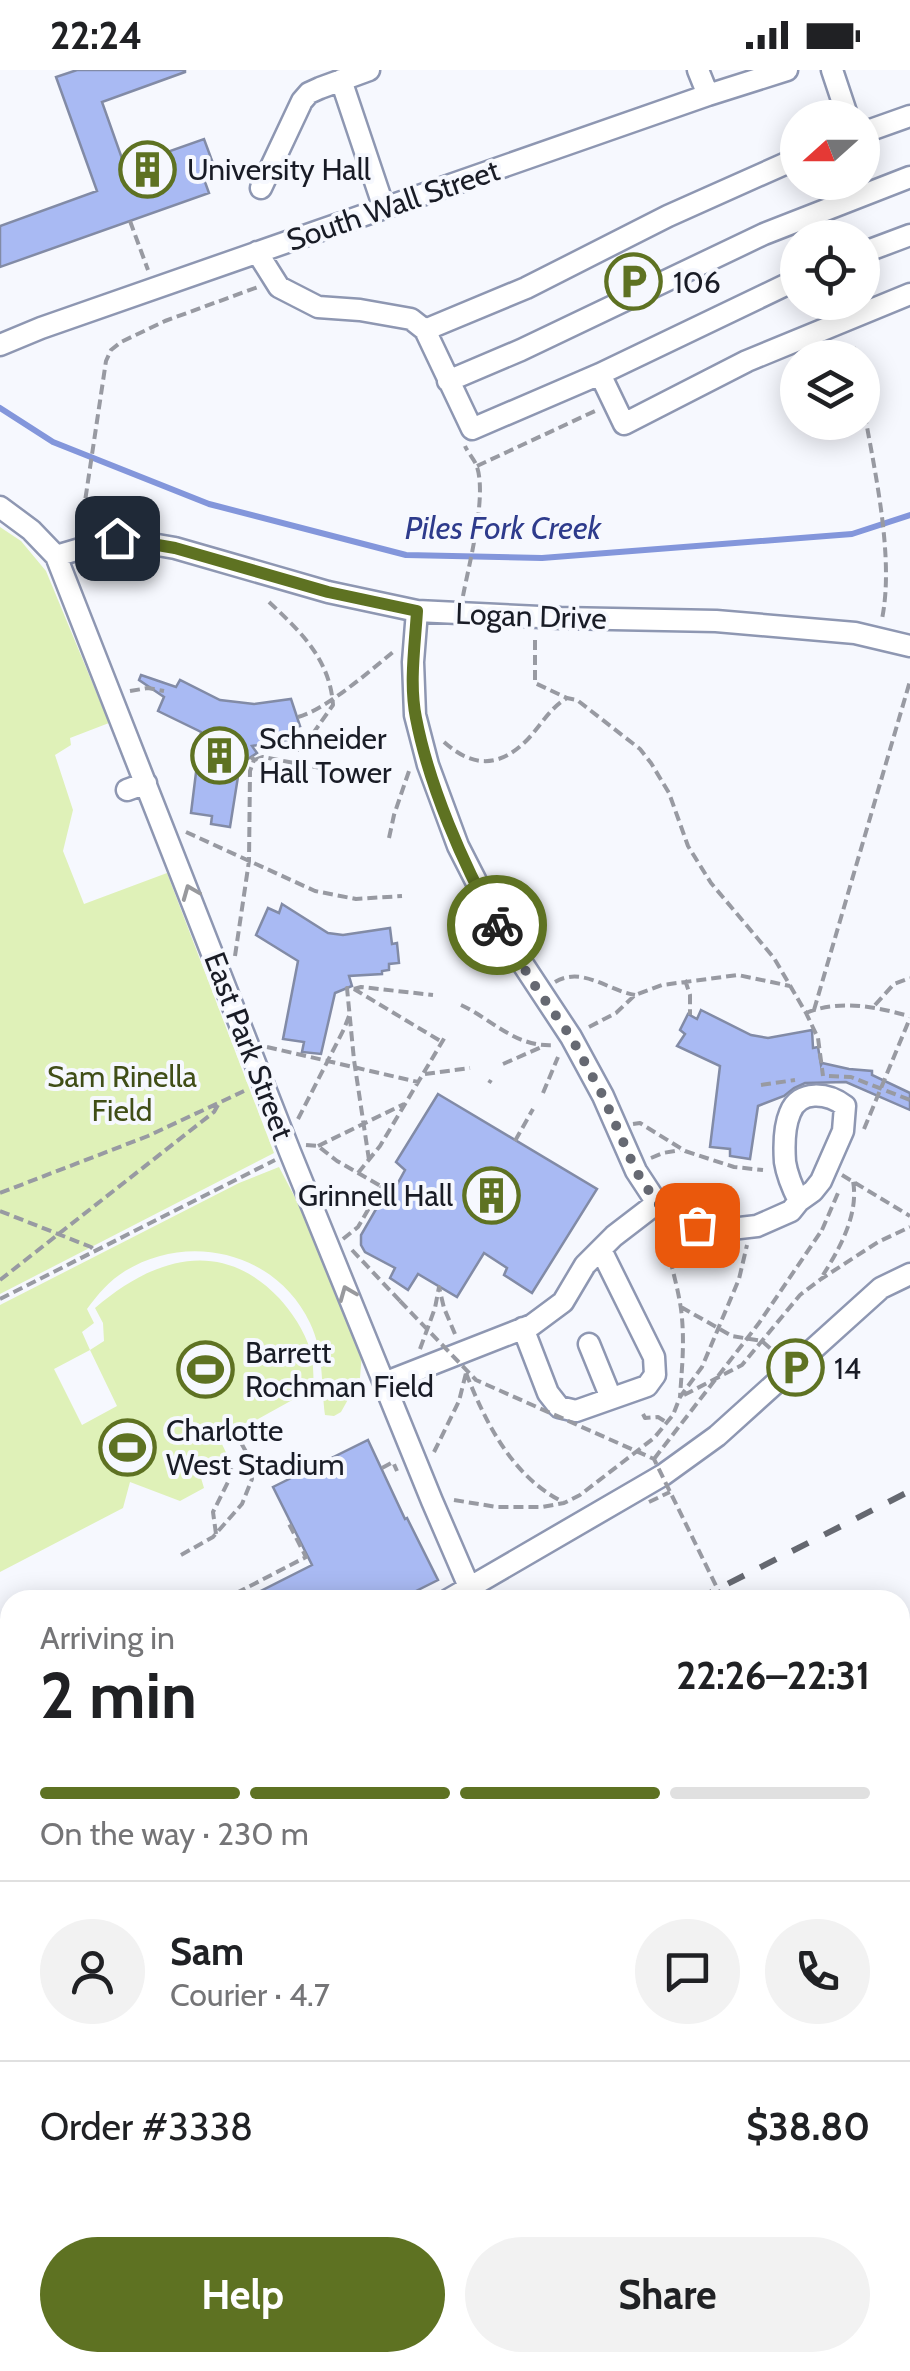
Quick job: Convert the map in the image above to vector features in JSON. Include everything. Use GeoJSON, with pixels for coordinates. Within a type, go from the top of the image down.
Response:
{"type":"FeatureCollection","features":[{"type":"Feature","properties":{"kind":"street"},"geometry":{"type":"LineString","coordinates":[[261,188],[309,92],[369,70]]}},
{"type":"Feature","properties":{"kind":"street"},"geometry":{"type":"LineString","coordinates":[[698,70],[708,96]]}},
{"type":"Feature","properties":{"kind":"street","name":"South Wall Street"},"geometry":{"type":"LineString","coordinates":[[0,345],[787,70]]}},
{"type":"Feature","properties":{"kind":"street"},"geometry":{"type":"LineString","coordinates":[[832,70],[842,100]]}},
{"type":"Feature","properties":{"kind":"street"},"geometry":{"type":"LineString","coordinates":[[341,80],[384,208]]}},
{"type":"Feature","properties":{"kind":"street"},"geometry":{"type":"LineString","coordinates":[[880,127],[910,116]]}},
{"type":"Feature","properties":{"kind":"street"},"geometry":{"type":"LineString","coordinates":[[424,330],[526,288],[668,216],[780,166]]}},
{"type":"Feature","properties":{"kind":"street"},"geometry":{"type":"LineString","coordinates":[[448,380],[521,350],[764,234],[910,177]]}},
{"type":"Feature","properties":{"kind":"street"},"geometry":{"type":"LineString","coordinates":[[880,246],[910,235]]}},
{"type":"Feature","properties":{"kind":"street"},"geometry":{"type":"LineString","coordinates":[[258,252],[278,287],[318,307],[412,320],[424,330],[472,430],[780,288]]}},
{"type":"Feature","properties":{"kind":"street"},"geometry":{"type":"LineString","coordinates":[[600,374],[624,424],[747,361],[910,294]]}},
{"type":"Feature","properties":{"kind":"street"},"geometry":{"type":"LineString","coordinates":[[0,507],[31,530],[56,556]]}},
{"type":"Feature","properties":{"kind":"street","name":"Logan Drive"},"geometry":{"type":"LineString","coordinates":[[56,556],[117,538],[175,548],[328,592],[417,611],[716,621],[855,633],[910,646]]}},
{"type":"Feature","properties":{"kind":"street","name":"East Park Street"},"geometry":{"type":"LineString","coordinates":[[56,556],[136,786],[263,1081],[470,1589]]}},
{"type":"Feature","properties":{"kind":"street"},"geometry":{"type":"LineString","coordinates":[[417,611],[413,662],[415,715],[428,765],[458,846],[503,934],[571,1037],[603,1096],[636,1171],[657,1203],[680,1220],[731,1229],[757,1226],[790,1211],[821,1182],[843,1131],[845,1106],[820,1094],[804,1098],[790,1110],[786,1166],[798,1201]]}},
{"type":"Feature","properties":{"kind":"street"},"geometry":{"type":"LineString","coordinates":[[384,1383],[524,1328],[563,1302],[586,1265],[657,1203]]}},
{"type":"Feature","properties":{"kind":"street"},"geometry":{"type":"LineString","coordinates":[[524,1328],[548,1393],[560,1407],[576,1411],[647,1386],[655,1375],[654,1356],[601,1250]]}},
{"type":"Feature","properties":{"kind":"street"},"geometry":{"type":"LineString","coordinates":[[470,1589],[663,1475],[717,1436],[881,1288],[910,1274]]}},
{"type":"Feature","properties":{"kind":"street"},"geometry":{"type":"LineString","coordinates":[[589,1344],[611,1398]]}},
{"type":"Feature","properties":{"kind":"path"},"geometry":{"type":"LineString","coordinates":[[130,221],[150,274]]}},
{"type":"Feature","properties":{"kind":"path"},"geometry":{"type":"LineString","coordinates":[[82,528],[93,436],[110,350],[165,321],[260,286],[266,295]]}},
{"type":"Feature","properties":{"kind":"path"},"geometry":{"type":"LineString","coordinates":[[162,311],[165,321]]}},
{"type":"Feature","properties":{"kind":"path"},"geometry":{"type":"LineString","coordinates":[[463,596],[479,500],[477,466],[600,408]]}},
{"type":"Feature","properties":{"kind":"path"},"geometry":{"type":"LineString","coordinates":[[868,440],[887,582],[880,627]]}},
{"type":"Feature","properties":{"kind":"path"},"geometry":{"type":"LineString","coordinates":[[268,602],[296,626],[316,652],[332,698],[333,704],[307,742],[298,747]]}},
{"type":"Feature","properties":{"kind":"path"},"geometry":{"type":"LineString","coordinates":[[535,640],[535,683],[578,700],[640,749],[652,764],[669,793],[688,846],[711,883],[774,958],[806,1014],[818,1038],[823,1076]]}},
{"type":"Feature","properties":{"kind":"path"},"geometry":{"type":"LineString","coordinates":[[298,717],[332,698],[404,643]]}},
{"type":"Feature","properties":{"kind":"path"},"geometry":{"type":"LineString","coordinates":[[814,1010],[910,681]]}},
{"type":"Feature","properties":{"kind":"path"},"geometry":{"type":"LineString","coordinates":[[126,692],[148,688],[164,691]]}},
{"type":"Feature","properties":{"kind":"path"},"geometry":{"type":"LineString","coordinates":[[440,739],[465,758],[482,762],[500,760],[527,740],[557,704],[567,698]]}},
{"type":"Feature","properties":{"kind":"path"},"geometry":{"type":"LineString","coordinates":[[295,727],[298,763]]}},
{"type":"Feature","properties":{"kind":"path"},"geometry":{"type":"LineString","coordinates":[[234,965],[249,861],[252,758],[330,770]]}},
{"type":"Feature","properties":{"kind":"path"},"geometry":{"type":"LineString","coordinates":[[389,838],[413,760]]}},
{"type":"Feature","properties":{"kind":"path"},"geometry":{"type":"LineString","coordinates":[[178,825],[188,834],[315,890],[356,899],[402,896]]}},
{"type":"Feature","properties":{"kind":"path"},"geometry":{"type":"LineString","coordinates":[[552,984],[568,975],[578,975],[635,995]]}},
{"type":"Feature","properties":{"kind":"path"},"geometry":{"type":"LineString","coordinates":[[582,1030],[616,1013],[635,995],[662,984],[738,975],[790,986]]}},
{"type":"Feature","properties":{"kind":"path"},"geometry":{"type":"LineString","coordinates":[[873,1007],[894,984],[910,978]]}},
{"type":"Feature","properties":{"kind":"path"},"geometry":{"type":"LineString","coordinates":[[686,980],[690,1015]]}},
{"type":"Feature","properties":{"kind":"path"},"geometry":{"type":"LineString","coordinates":[[358,1172],[380,1146],[443,1040],[347,988],[368,1160]]}},
{"type":"Feature","properties":{"kind":"path"},"geometry":{"type":"LineString","coordinates":[[354,989],[433,995]]}},
{"type":"Feature","properties":{"kind":"path"},"geometry":{"type":"LineString","coordinates":[[460,1005],[508,1035],[545,1046],[560,1044],[562,1051],[543,1093]]}},
{"type":"Feature","properties":{"kind":"path"},"geometry":{"type":"LineString","coordinates":[[806,1014],[841,1006],[873,1007],[910,1017],[859,1141]]}},
{"type":"Feature","properties":{"kind":"path"},"geometry":{"type":"LineString","coordinates":[[296,1124],[350,1011]]}},
{"type":"Feature","properties":{"kind":"path"},"geometry":{"type":"LineString","coordinates":[[266,1046],[418,1082]]}},
{"type":"Feature","properties":{"kind":"path"},"geometry":{"type":"LineString","coordinates":[[503,1064],[545,1046]]}},
{"type":"Feature","properties":{"kind":"path"},"geometry":{"type":"LineString","coordinates":[[422,1074],[470,1068]]}},
{"type":"Feature","properties":{"kind":"path"},"geometry":{"type":"LineString","coordinates":[[0,1193],[148,1136],[263,1081]]}},
{"type":"Feature","properties":{"kind":"path"},"geometry":{"type":"LineString","coordinates":[[304,1145],[318,1146],[406,1103]]}},
{"type":"Feature","properties":{"kind":"path"},"geometry":{"type":"LineString","coordinates":[[0,1280],[214,1112],[218,1104]]}},
{"type":"Feature","properties":{"kind":"path"},"geometry":{"type":"LineString","coordinates":[[515,1141],[533,1109]]}},
{"type":"Feature","properties":{"kind":"path"},"geometry":{"type":"LineString","coordinates":[[630,1125],[640,1123],[685,1150],[734,1167],[763,1170]]}},
{"type":"Feature","properties":{"kind":"path"},"geometry":{"type":"LineString","coordinates":[[318,1146],[393,1193]]}},
{"type":"Feature","properties":{"kind":"path"},"geometry":{"type":"LineString","coordinates":[[645,1161],[663,1152],[685,1150]]}},
{"type":"Feature","properties":{"kind":"path"},"geometry":{"type":"LineString","coordinates":[[0,1299],[275,1160]]}},
{"type":"Feature","properties":{"kind":"path"},"geometry":{"type":"LineString","coordinates":[[845,1176],[910,1216]]}},
{"type":"Feature","properties":{"kind":"path"},"geometry":{"type":"LineString","coordinates":[[821,1280],[842,1244],[855,1194],[853,1181]]}},
{"type":"Feature","properties":{"kind":"path"},"geometry":{"type":"LineString","coordinates":[[382,1186],[358,1227],[342,1240],[476,1380],[654,1460],[718,1590]]}},
{"type":"Feature","properties":{"kind":"path"},"geometry":{"type":"LineString","coordinates":[[654,1460],[759,1323],[822,1230],[837,1194]]}},
{"type":"Feature","properties":{"kind":"path"},"geometry":{"type":"LineString","coordinates":[[0,1210],[94,1251]]}},
{"type":"Feature","properties":{"kind":"path"},"geometry":{"type":"LineString","coordinates":[[680,1397],[742,1364],[800,1295],[878,1242],[910,1227]]}},
{"type":"Feature","properties":{"kind":"path"},"geometry":{"type":"LineString","coordinates":[[664,1230],[680,1308],[684,1371],[680,1397]]}},
{"type":"Feature","properties":{"kind":"path"},"geometry":{"type":"LineString","coordinates":[[430,1496],[498,1507],[542,1507],[580,1495],[626,1461],[654,1438],[702,1367],[739,1279],[748,1244]]}},
{"type":"Feature","properties":{"kind":"path"},"geometry":{"type":"LineString","coordinates":[[394,1293],[400,1284]]}},
{"type":"Feature","properties":{"kind":"path"},"geometry":{"type":"LineString","coordinates":[[405,1375],[420,1348],[440,1287],[456,1339]]}},
{"type":"Feature","properties":{"kind":"path"},"geometry":{"type":"LineString","coordinates":[[680,1308],[732,1336],[762,1341],[774,1350]]}},
{"type":"Feature","properties":{"kind":"path"},"geometry":{"type":"LineString","coordinates":[[466,1374],[488,1423],[509,1455],[538,1487],[564,1502],[612,1506]]}},
{"type":"Feature","properties":{"kind":"path"},"geometry":{"type":"LineString","coordinates":[[643,1414],[666,1422]]}},
{"type":"Feature","properties":{"kind":"path"},"geometry":{"type":"LineString","coordinates":[[181,1555],[216,1534],[242,1504],[252,1479],[249,1457],[235,1432]]}},
{"type":"Feature","properties":{"kind":"path"},"geometry":{"type":"LineString","coordinates":[[216,1534],[213,1512],[232,1465]]}},
{"type":"Feature","properties":{"kind":"path"},"geometry":{"type":"LineString","coordinates":[[660,1503],[651,1508],[649,1502],[670,1492]]}},
{"type":"Feature","properties":{"kind":"path"},"geometry":{"type":"LineString","coordinates":[[242,1590],[306,1557],[286,1520]]}},
{"type":"Feature","properties":{"kind":"path"},"geometry":{"type":"LineString","coordinates":[[910,2050],[910,2062]]}},
{"type":"Feature","properties":{"kind":"green space","name":"Sam Rinella Field"},"geometry":{"type":"Polygon","coordinates":[[[0,527],[21,541],[46,571],[109,723],[70,738],[71,745],[55,755],[73,810],[63,851],[84,904],[167,873],[274,1153],[0,1294],[0,527]]]}},
{"type":"Feature","properties":{"kind":"green space"},"geometry":{"type":"Polygon","coordinates":[[[279,1167],[309,1224],[362,1352],[360,1378],[341,1412],[325,1415],[314,1334],[295,1299],[276,1280],[254,1265],[203,1251],[150,1259],[114,1279],[87,1309],[94,1323],[82,1332],[90,1350],[104,1341],[103,1323],[95,1308],[117,1291],[163,1267],[186,1261],[210,1261],[256,1279],[284,1303],[308,1343],[314,1388],[220,1440],[232,1465],[201,1478],[204,1488],[180,1501],[130,1482],[123,1508],[0,1572],[0,1305],[239,1183],[279,1167]],[[90,1350],[54,1369],[82,1425],[117,1406],[90,1350]]]}},
{"type":"Feature","properties":{"kind":"building","name":"University Hall"},"geometry":{"type":"Polygon","coordinates":[[[77,70],[185,70],[102,102],[125,167],[204,139],[214,166],[201,171],[209,193],[0,267],[0,226],[97,191],[56,77],[77,70]]]}},
{"type":"Feature","properties":{"kind":"building","name":"Schneider Hall Tower"},"geometry":{"type":"Polygon","coordinates":[[[141,675],[176,687],[180,680],[220,700],[254,704],[291,699],[300,726],[291,728],[292,736],[287,740],[252,746],[257,753],[240,764],[230,827],[211,824],[212,816],[191,813],[201,732],[158,711],[164,697],[139,680],[141,675]]]}},
{"type":"Feature","properties":{"kind":"building"},"geometry":{"type":"Polygon","coordinates":[[[282,904],[328,933],[343,935],[390,928],[392,944],[397,943],[399,963],[389,964],[389,970],[382,974],[349,976],[352,986],[335,993],[321,1054],[302,1052],[304,1042],[283,1039],[298,961],[256,935],[268,908],[279,913],[282,904]]]}},
{"type":"Feature","properties":{"kind":"building"},"geometry":{"type":"Polygon","coordinates":[[[701,1010],[751,1035],[768,1038],[812,1030],[813,1048],[818,1047],[821,1065],[872,1071],[872,1075],[910,1093],[910,1110],[846,1082],[805,1083],[758,1106],[750,1159],[730,1156],[730,1149],[710,1147],[720,1066],[677,1046],[685,1034],[680,1030],[688,1014],[697,1019],[701,1010]]]}},
{"type":"Feature","properties":{"kind":"building","name":"Grinnell Hall"},"geometry":{"type":"Polygon","coordinates":[[[438,1094],[597,1189],[532,1293],[504,1275],[507,1268],[484,1253],[457,1297],[418,1274],[408,1290],[390,1278],[395,1268],[365,1252],[361,1245],[361,1235],[383,1197],[389,1199],[405,1170],[396,1162],[438,1094]]]}},
{"type":"Feature","properties":{"kind":"building"},"geometry":{"type":"Polygon","coordinates":[[[368,1440],[438,1580],[418,1590],[263,1590],[312,1565],[273,1487],[368,1440]]]}},
{"type":"Feature","properties":{"kind":"waterway","name":"Piles Fork Creek"},"geometry":{"type":"LineString","coordinates":[[0,408],[53,442],[209,504],[406,555],[542,558],[852,534],[910,515]]}},
{"type":"Feature","properties":{"kind":"railway"},"geometry":{"type":"LineString","coordinates":[[716,1590],[910,1491]]}},
{"type":"Feature","properties":{"kind":"way so far"},"geometry":{"type":"LineString","coordinates":[[497,925],[571,1037],[603,1096],[636,1171],[657,1203],[680,1220],[697,1225]]}},
{"type":"Feature","properties":{"kind":"place","name":"University Hall"},"geometry":{"type":"Point","coordinates":[148,169]}},
{"type":"Feature","properties":{"kind":"place","name":"106"},"geometry":{"type":"Point","coordinates":[634,282]}},
{"type":"Feature","properties":{"kind":"place","name":"Schneider Hall Tower"},"geometry":{"type":"Point","coordinates":[220,755]}},
{"type":"Feature","properties":{"kind":"place","name":"Grinnell Hall"},"geometry":{"type":"Point","coordinates":[492,1195]}},
{"type":"Feature","properties":{"kind":"place","name":"14"},"geometry":{"type":"Point","coordinates":[795,1368]}},
{"type":"Feature","properties":{"kind":"place","name":"Barrett Rochman Field"},"geometry":{"type":"Point","coordinates":[206,1369]}},
{"type":"Feature","properties":{"kind":"place","name":"Charlotte West Stadium"},"geometry":{"type":"Point","coordinates":[127,1447]}},
{"type":"Feature","properties":{"kind":"route"},"geometry":{"type":"LineString","coordinates":[[117,538],[175,548],[328,592],[417,611],[413,662],[415,715],[428,765],[458,846],[497,925]]}}]}
